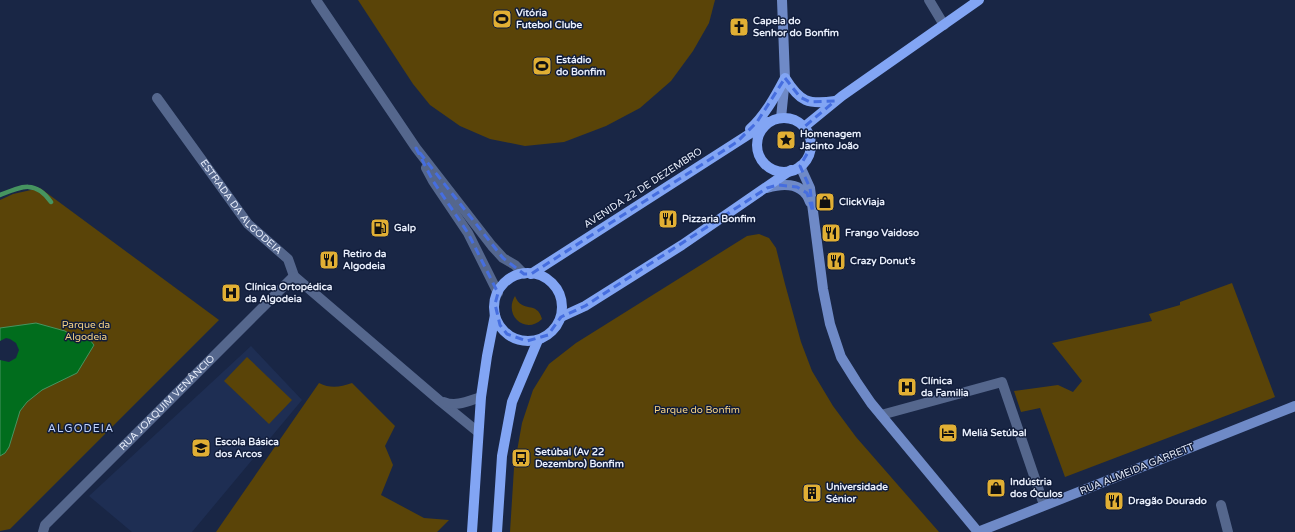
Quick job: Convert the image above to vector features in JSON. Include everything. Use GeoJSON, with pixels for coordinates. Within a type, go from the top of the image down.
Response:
{"type":"FeatureCollection","features":[{"type":"Feature","properties":{"kind":"main road"},"geometry":{"type":"LineString","coordinates":[[781,118],[785,78],[782,0]]}},
{"type":"Feature","properties":{"kind":"main road"},"geometry":{"type":"LineString","coordinates":[[804,126],[836,101],[979,0]]}},
{"type":"Feature","properties":{"kind":"main road"},"geometry":{"type":"LineString","coordinates":[[785,78],[792,90],[800,97],[810,102],[822,103],[836,101]]}},
{"type":"Feature","properties":{"kind":"main road"},"geometry":{"type":"LineString","coordinates":[[737,142],[757,122],[772,101],[785,78]]}},
{"type":"Feature","properties":{"kind":"main road"},"geometry":{"type":"LineString","coordinates":[[560,317],[592,302],[682,245],[767,188],[795,168],[807,158],[811,147],[809,136],[804,126],[793,120],[781,118],[768,122],[761,130],[757,140],[758,151],[762,161],[770,168],[780,171],[795,168]]}},
{"type":"Feature","properties":{"kind":"main road","name":"AVENIDA 22 DE DEZEMBRO"},"geometry":{"type":"LineString","coordinates":[[528,274],[598,232],[768,122]]}},
{"type":"Feature","properties":{"kind":"main road"},"geometry":{"type":"LineString","coordinates":[[795,168],[810,188],[823,289],[832,330],[841,357],[856,381],[881,415],[978,532]]}},
{"type":"Feature","properties":{"kind":"main road"},"geometry":{"type":"LineString","coordinates":[[767,188],[778,185],[797,187],[807,193],[813,212]]}},
{"type":"Feature","properties":{"kind":"main road"},"geometry":{"type":"LineString","coordinates":[[472,532],[481,397],[495,315],[494,304],[498,293],[504,284],[513,277],[536,274],[555,286],[560,296],[562,307],[556,327],[548,335],[538,340],[527,341],[516,339],[507,334],[500,326],[495,315]]}},
{"type":"Feature","properties":{"kind":"main road"},"geometry":{"type":"LineString","coordinates":[[497,532],[502,456],[512,402],[538,340]]}},
{"type":"Feature","properties":{"kind":"main road","name":"RUA ALMEIDA GARRETT"},"geometry":{"type":"LineString","coordinates":[[978,532],[1295,406]]}},
{"type":"Feature","properties":{"kind":"street"},"geometry":{"type":"LineString","coordinates":[[316,0],[416,148],[492,246],[503,258],[528,274]]}},
{"type":"Feature","properties":{"kind":"street"},"geometry":{"type":"LineString","coordinates":[[929,0],[944,24]]}},
{"type":"Feature","properties":{"kind":"street","name":"ESTRADA DA ALGODEIA"},"geometry":{"type":"LineString","coordinates":[[157,98],[248,224],[288,259],[294,276],[478,432]]}},
{"type":"Feature","properties":{"kind":"street"},"geometry":{"type":"LineString","coordinates":[[416,148],[433,181],[468,233],[498,293]]}},
{"type":"Feature","properties":{"kind":"street","name":"RUA JOAQUIM VENÂNCIO"},"geometry":{"type":"LineString","coordinates":[[43,532],[44,525],[294,276]]}},
{"type":"Feature","properties":{"kind":"street"},"geometry":{"type":"LineString","coordinates":[[881,415],[1002,382],[1044,505]]}},
{"type":"Feature","properties":{"kind":"street"},"geometry":{"type":"LineString","coordinates":[[440,401],[451,405],[481,397]]}},
{"type":"Feature","properties":{"kind":"street"},"geometry":{"type":"LineString","coordinates":[[1221,505],[1228,532]]}},
{"type":"Feature","properties":{"kind":"highlighted area"},"geometry":{"type":"Polygon","coordinates":[[[785,78],[800,97],[810,102],[835,101],[804,127],[811,147],[800,166],[810,188],[813,212],[807,193],[797,187],[778,185],[767,188],[585,306],[561,317],[548,335],[527,341],[507,334],[500,325],[495,304],[498,293],[468,233],[433,181],[416,148],[503,258],[524,274],[531,274],[737,142],[757,122],[785,78]]]}},
{"type":"Feature","properties":{"kind":"shaded area"},"geometry":{"type":"Polygon","coordinates":[[[36,323],[65,331],[73,336],[90,340],[94,345],[77,373],[42,390],[27,402],[20,411],[9,447],[5,453],[0,456],[0,328],[36,323]]]}},
{"type":"Feature","properties":{"kind":"shaded area","name":"Escola Básica dos Arcos"},"geometry":{"type":"Polygon","coordinates":[[[251,346],[302,400],[192,532],[132,532],[89,496],[251,346]]]}},
{"type":"Feature","properties":{"kind":"green space","name":"Estádio do Bonfim"},"geometry":{"type":"Polygon","coordinates":[[[358,0],[715,0],[709,23],[693,51],[671,81],[640,108],[606,126],[564,142],[525,146],[490,139],[460,126],[430,105],[413,84],[358,0]]]}},
{"type":"Feature","properties":{"kind":"green space","name":"Parque da Algodeia"},"geometry":{"type":"Polygon","coordinates":[[[40,188],[219,320],[10,529],[0,531],[0,200],[13,194],[40,188]]]}},
{"type":"Feature","properties":{"kind":"green space","name":"Parque do Bonfim"},"geometry":{"type":"Polygon","coordinates":[[[759,234],[769,238],[776,248],[801,342],[812,371],[833,406],[856,437],[939,532],[510,532],[514,468],[522,423],[533,390],[549,364],[576,343],[747,236],[759,234]]]}},
{"type":"Feature","properties":{"kind":"green space"},"geometry":{"type":"Polygon","coordinates":[[[1232,283],[1275,397],[1065,477],[1040,408],[1021,412],[1014,391],[1058,385],[1073,392],[1082,381],[1052,343],[1152,321],[1149,314],[1180,305],[1180,302],[1232,283]]]}},
{"type":"Feature","properties":{"kind":"green space"},"geometry":{"type":"Polygon","coordinates":[[[515,296],[521,305],[537,310],[542,319],[529,325],[518,321],[512,310],[512,303],[515,296]]]}},
{"type":"Feature","properties":{"kind":"green space"},"geometry":{"type":"Polygon","coordinates":[[[247,357],[292,400],[269,424],[224,381],[247,357]]]}},
{"type":"Feature","properties":{"kind":"green space"},"geometry":{"type":"Polygon","coordinates":[[[319,383],[336,387],[352,383],[395,426],[385,446],[393,465],[381,495],[424,518],[449,520],[437,532],[216,532],[319,383]]]}},
{"type":"Feature","properties":{"kind":"pier"},"geometry":{"type":"Polygon","coordinates":[[[6,338],[16,343],[19,350],[16,358],[9,362],[0,360],[0,341],[6,338]]]}},
{"type":"Feature","properties":{"kind":"waterway"},"geometry":{"type":"LineString","coordinates":[[0,195],[15,189],[28,187],[40,190],[51,202]]}},
{"type":"Feature","properties":{"kind":"place","name":"Vitória Futebol Clube"},"geometry":{"type":"Point","coordinates":[502,19]}},
{"type":"Feature","properties":{"kind":"place","name":"Capela do Senhor do Bonfim"},"geometry":{"type":"Point","coordinates":[739,27]}},
{"type":"Feature","properties":{"kind":"place","name":"Estádio do Bonfim"},"geometry":{"type":"Point","coordinates":[542,66]}},
{"type":"Feature","properties":{"kind":"place","name":"Homenagem Jacinto João"},"geometry":{"type":"Point","coordinates":[786,140]}},
{"type":"Feature","properties":{"kind":"place","name":"ClickViaja"},"geometry":{"type":"Point","coordinates":[825,202]}},
{"type":"Feature","properties":{"kind":"place","name":"Pizzaria Bonfim"},"geometry":{"type":"Point","coordinates":[668,219]}},
{"type":"Feature","properties":{"kind":"place","name":"Galp"},"geometry":{"type":"Point","coordinates":[380,228]}},
{"type":"Feature","properties":{"kind":"place","name":"Frango Vaidoso"},"geometry":{"type":"Point","coordinates":[831,233]}},
{"type":"Feature","properties":{"kind":"place","name":"Retiro da Algodeia"},"geometry":{"type":"Point","coordinates":[329,260]}},
{"type":"Feature","properties":{"kind":"place","name":"Crazy Donut's"},"geometry":{"type":"Point","coordinates":[836,261]}},
{"type":"Feature","properties":{"kind":"place","name":"Clínica Ortopédica da Algodeia"},"geometry":{"type":"Point","coordinates":[231,293]}},
{"type":"Feature","properties":{"kind":"place","name":"Clínica da Familia"},"geometry":{"type":"Point","coordinates":[907,387]}},
{"type":"Feature","properties":{"kind":"place","name":"Meliá Setúbal"},"geometry":{"type":"Point","coordinates":[948,433]}},
{"type":"Feature","properties":{"kind":"place","name":"Escola Básica dos Arcos"},"geometry":{"type":"Point","coordinates":[201,448]}},
{"type":"Feature","properties":{"kind":"place","name":"Setúbal (Av 22 Dezembro) Bonfim"},"geometry":{"type":"Point","coordinates":[521,458]}},
{"type":"Feature","properties":{"kind":"place","name":"Indústria dos Óculos"},"geometry":{"type":"Point","coordinates":[996,488]}},
{"type":"Feature","properties":{"kind":"place","name":"Universidade Sénior"},"geometry":{"type":"Point","coordinates":[812,493]}},
{"type":"Feature","properties":{"kind":"place","name":"Dragão Dourado"},"geometry":{"type":"Point","coordinates":[1114,501]}},
{"type":"Feature","properties":{"kind":"district","name":"ALGODEIA"},"geometry":{"type":"Point","coordinates":[81,428]}}]}
